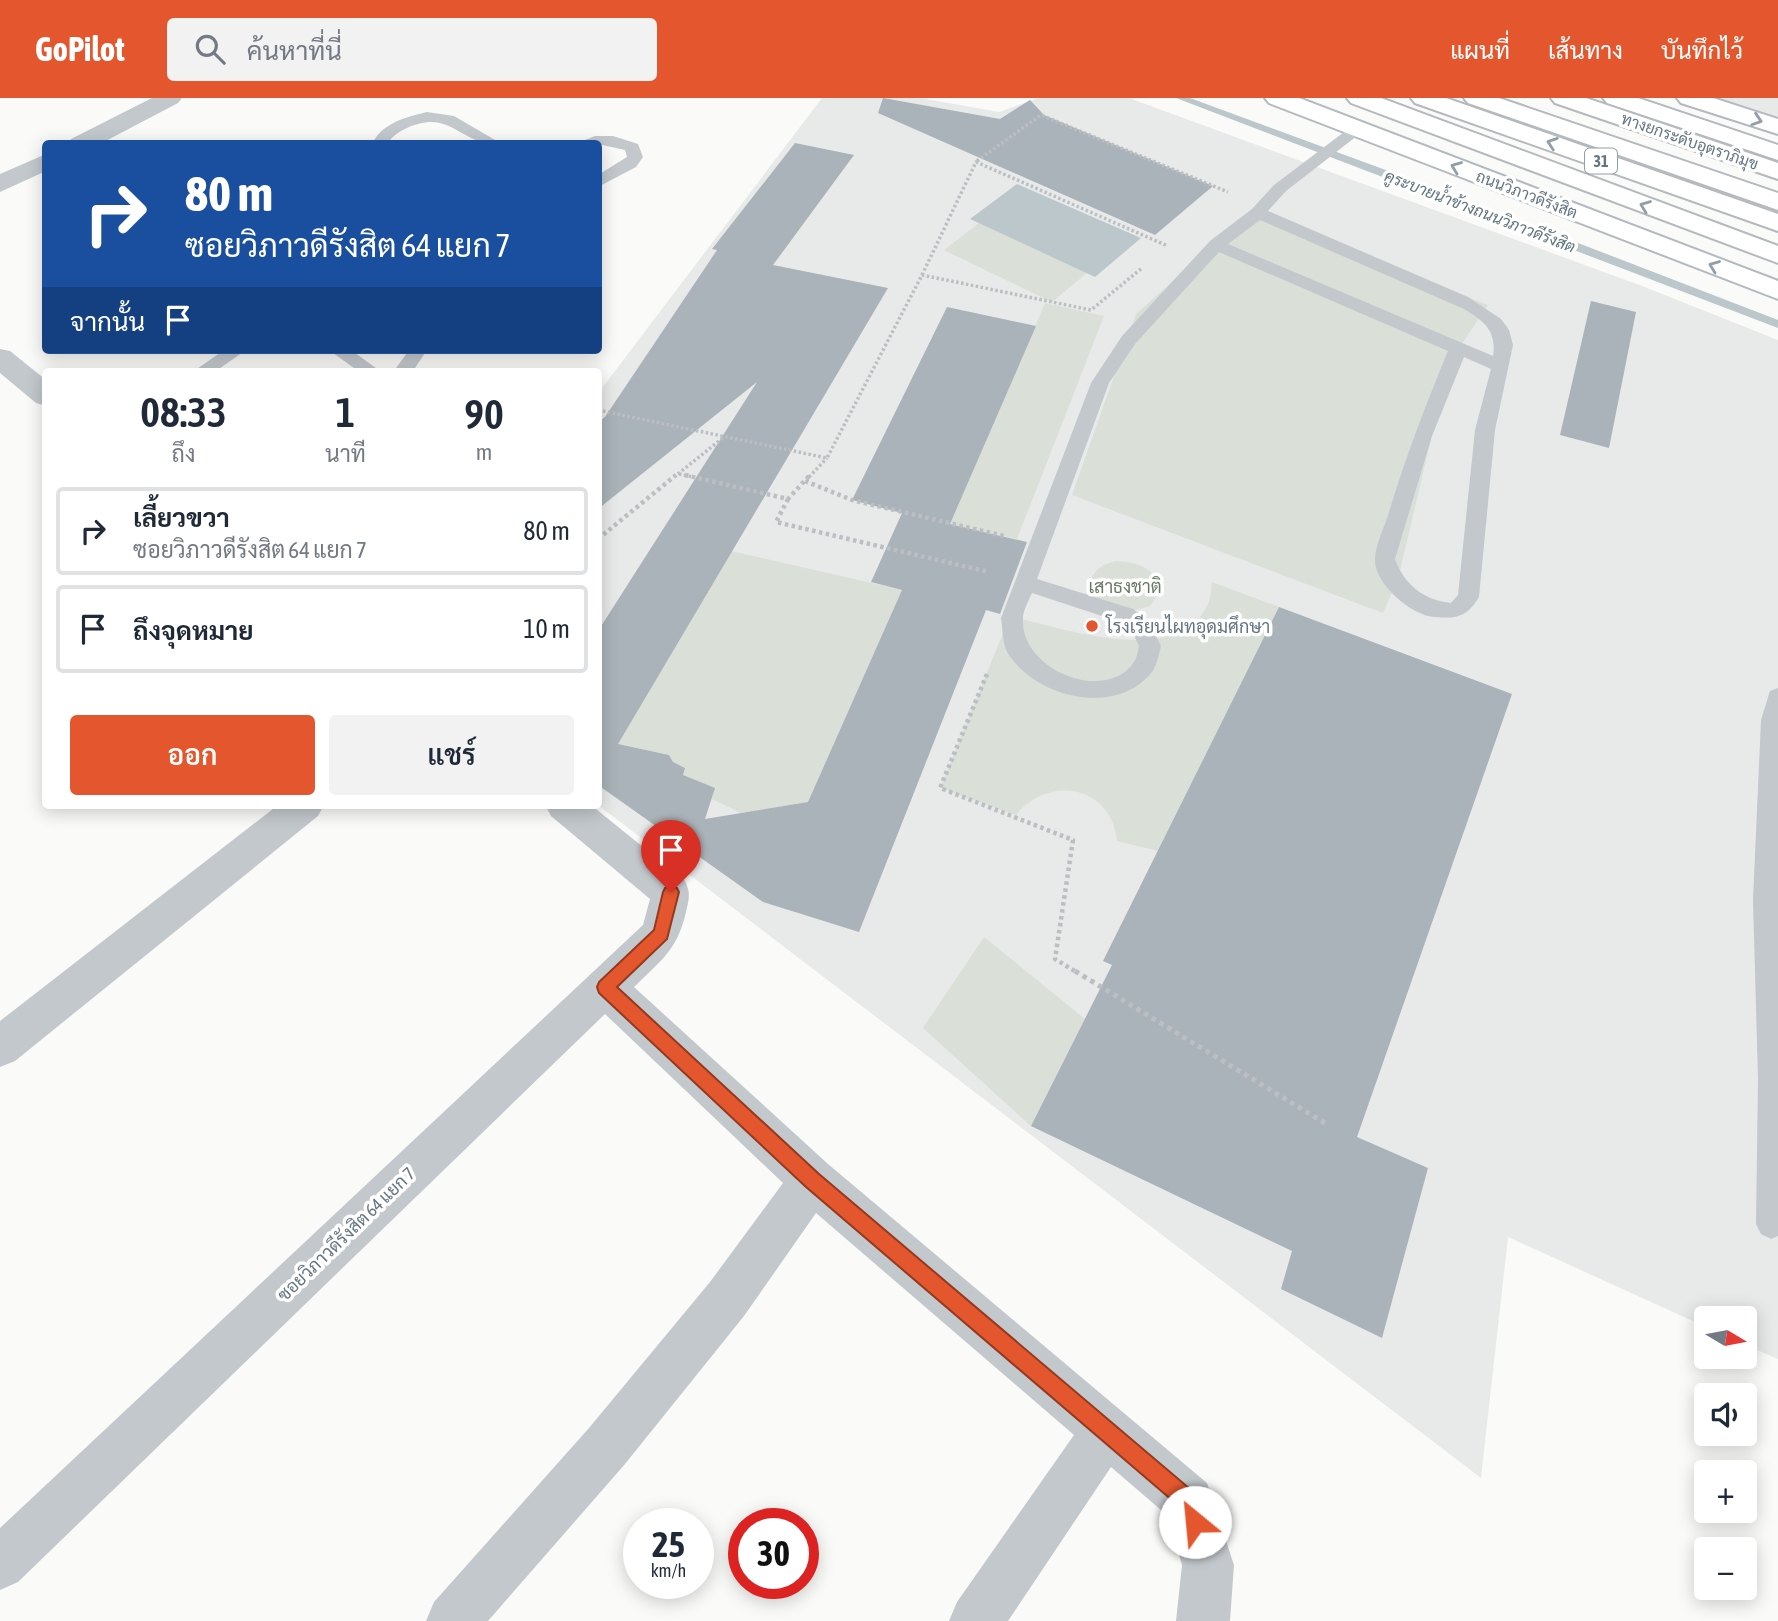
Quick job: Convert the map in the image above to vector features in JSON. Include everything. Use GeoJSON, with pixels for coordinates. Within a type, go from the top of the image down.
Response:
{"type":"FeatureCollection","features":[{"type":"Feature","properties":{"kind":"main road","name":"ถนนวิภาวดีรังสิต"},"geometry":{"type":"LineString","coordinates":[[1277,98],[1346,136],[1778,291]]}},
{"type":"Feature","properties":{"kind":"main road"},"geometry":{"type":"LineString","coordinates":[[1359,98],[1778,256]]}},
{"type":"Feature","properties":{"kind":"main road","name":"31"},"geometry":{"type":"LineString","coordinates":[[1423,98],[1778,223]]}},
{"type":"Feature","properties":{"kind":"main road","name":"ทางยกระดับอุตราภิมุข"},"geometry":{"type":"LineString","coordinates":[[1476,98],[1778,202]]}},
{"type":"Feature","properties":{"kind":"main road","name":"ทางยกระดับอุตราภิมุข"},"geometry":{"type":"LineString","coordinates":[[1563,98],[1778,171]]}},
{"type":"Feature","properties":{"kind":"main road"},"geometry":{"type":"LineString","coordinates":[[1615,98],[1778,151]]}},
{"type":"Feature","properties":{"kind":"main road"},"geometry":{"type":"LineString","coordinates":[[1623,98],[1778,151]]}},
{"type":"Feature","properties":{"kind":"main road"},"geometry":{"type":"LineString","coordinates":[[1689,98],[1778,127]]}},
{"type":"Feature","properties":{"kind":"street"},"geometry":{"type":"LineString","coordinates":[[88,140],[170,98]]}},
{"type":"Feature","properties":{"kind":"street"},"geometry":{"type":"LineString","coordinates":[[0,184],[42,163]]}},
{"type":"Feature","properties":{"kind":"street"},"geometry":{"type":"LineString","coordinates":[[0,358],[42,393]]}},
{"type":"Feature","properties":{"kind":"street"},"geometry":{"type":"LineString","coordinates":[[0,1047],[300,809]]}},
{"type":"Feature","properties":{"kind":"street","name":"ซอยวิภาวดีรังสิต 64 แยก 7"},"geometry":{"type":"LineString","coordinates":[[0,1564],[661,934],[671,892],[569,809]]}},
{"type":"Feature","properties":{"kind":"street"},"geometry":{"type":"LineString","coordinates":[[605,987],[812,1180],[1189,1501],[1208,1565],[1203,1621]]}},
{"type":"Feature","properties":{"kind":"street"},"geometry":{"type":"LineString","coordinates":[[453,1621],[607,1447],[727,1299],[812,1180]]}},
{"type":"Feature","properties":{"kind":"street"},"geometry":{"type":"LineString","coordinates":[[976,1621],[1106,1431]]}},
{"type":"Feature","properties":{"kind":"lane"},"geometry":{"type":"LineString","coordinates":[[381,140],[396,128],[423,116],[448,118],[488,140]]}},
{"type":"Feature","properties":{"kind":"lane"},"geometry":{"type":"LineString","coordinates":[[1026,583],[1125,615],[1140,626],[1150,646],[1144,666],[1125,682],[1098,690],[1067,686],[1035,669],[1017,650],[1012,618],[1100,383],[1128,340],[1216,245],[1258,213],[1280,188],[1346,136]]}},
{"type":"Feature","properties":{"kind":"lane"},"geometry":{"type":"LineString","coordinates":[[596,140],[611,139],[632,147],[635,157],[630,164],[602,180]]}},
{"type":"Feature","properties":{"kind":"lane"},"geometry":{"type":"LineString","coordinates":[[1258,213],[1446,293],[1471,306],[1493,323],[1503,337],[1501,366],[1485,430],[1468,597],[1456,611],[1430,609],[1393,583],[1385,559],[1422,436],[1460,347]]}},
{"type":"Feature","properties":{"kind":"lane"},"geometry":{"type":"LineString","coordinates":[[1216,245],[1501,366]]}},
{"type":"Feature","properties":{"kind":"lane"},"geometry":{"type":"LineString","coordinates":[[208,368],[231,354]]}},
{"type":"Feature","properties":{"kind":"lane"},"geometry":{"type":"LineString","coordinates":[[344,354],[366,368]]}},
{"type":"Feature","properties":{"kind":"lane"},"geometry":{"type":"LineString","coordinates":[[404,368],[415,354]]}},
{"type":"Feature","properties":{"kind":"lane"},"geometry":{"type":"LineString","coordinates":[[1771,1224],[1775,1079],[1766,900],[1772,720],[1778,697]]}},
{"type":"Feature","properties":{"kind":"path"},"geometry":{"type":"LineString","coordinates":[[999,574],[776,522],[788,499],[827,458],[922,275],[976,162],[1041,115],[1233,194],[1222,202]]}},
{"type":"Feature","properties":{"kind":"path"},"geometry":{"type":"LineString","coordinates":[[976,162],[1169,246],[1159,254]]}},
{"type":"Feature","properties":{"kind":"path"},"geometry":{"type":"LineString","coordinates":[[922,275],[1091,310],[1150,262]]}},
{"type":"Feature","properties":{"kind":"path"},"geometry":{"type":"LineString","coordinates":[[1102,302],[1110,306]]}},
{"type":"Feature","properties":{"kind":"path"},"geometry":{"type":"LineString","coordinates":[[602,411],[827,458]]}},
{"type":"Feature","properties":{"kind":"path"},"geometry":{"type":"LineString","coordinates":[[602,536],[724,436]]}},
{"type":"Feature","properties":{"kind":"path"},"geometry":{"type":"LineString","coordinates":[[679,474],[788,499]]}},
{"type":"Feature","properties":{"kind":"path"},"geometry":{"type":"LineString","coordinates":[[805,481],[852,500],[1017,539]]}},
{"type":"Feature","properties":{"kind":"path"},"geometry":{"type":"LineString","coordinates":[[990,666],[940,788],[1073,840],[1055,959],[1328,1125]]}},
{"type":"Feature","properties":{"kind":"shaded area","name":"โรงเรียนไผทอุดมศึกษา"},"geometry":{"type":"Polygon","coordinates":[[[822,98],[920,98],[999,112],[1038,98],[1129,98],[1642,286],[1778,340],[1778,1359],[1757,1350],[1757,1306],[1694,1306],[1694,1322],[1508,1237],[1481,1478],[602,808],[602,388],[822,98]]]}},
{"type":"Feature","properties":{"kind":"shaded area"},"geometry":{"type":"Polygon","coordinates":[[[1711,98],[1778,98],[1778,120],[1711,98]]]}},
{"type":"Feature","properties":{"kind":"shaded area"},"geometry":{"type":"Polygon","coordinates":[[[1017,184],[1141,238],[1095,277],[970,219],[1017,184]]]}},
{"type":"Feature","properties":{"kind":"green space"},"geometry":{"type":"Polygon","coordinates":[[[1249,213],[1488,305],[1449,363],[1398,579],[1383,613],[1072,495],[1136,314],[1249,213]]]}},
{"type":"Feature","properties":{"kind":"green space"},"geometry":{"type":"Polygon","coordinates":[[[979,223],[1087,273],[1052,302],[944,250],[979,223]]]}},
{"type":"Feature","properties":{"kind":"green space"},"geometry":{"type":"Polygon","coordinates":[[[1045,303],[1104,316],[1017,539],[950,524],[1045,303]]]}},
{"type":"Feature","properties":{"kind":"green space"},"geometry":{"type":"Polygon","coordinates":[[[731,551],[902,590],[808,802],[741,813],[712,799],[714,788],[683,775],[685,768],[673,762],[669,755],[618,744],[731,551]]]}},
{"type":"Feature","properties":{"kind":"green space","name":"เสาธงชาติ"},"geometry":{"type":"Polygon","coordinates":[[[1116,561],[1138,565],[1155,577],[1160,591],[1150,606],[1128,612],[1097,599],[1090,583],[1094,574],[1100,568],[1116,561]]]}},
{"type":"Feature","properties":{"kind":"green space"},"geometry":{"type":"Polygon","coordinates":[[[1212,582],[1279,607],[1158,851],[1117,841],[1113,822],[1104,808],[1092,798],[1077,792],[1045,794],[1030,802],[1016,815],[940,788],[1010,616],[1087,635],[1146,640],[1172,635],[1193,624],[1208,604],[1212,582]]]}},
{"type":"Feature","properties":{"kind":"green space"},"geometry":{"type":"Polygon","coordinates":[[[984,937],[1085,1019],[1031,1126],[923,1028],[984,937]]]}},
{"type":"Feature","properties":{"kind":"building"},"geometry":{"type":"Polygon","coordinates":[[[883,98],[1000,119],[1030,100],[1044,115],[1213,186],[1155,235],[878,113],[883,98]]]}},
{"type":"Feature","properties":{"kind":"building"},"geometry":{"type":"Polygon","coordinates":[[[795,143],[854,155],[773,265],[888,288],[618,744],[669,755],[673,762],[685,768],[683,775],[715,788],[705,819],[808,802],[902,590],[871,582],[902,513],[852,500],[947,307],[1036,326],[950,524],[1027,542],[1000,614],[986,610],[859,932],[763,902],[602,788],[602,625],[757,382],[602,506],[602,419],[717,250],[712,249],[795,143]]]}},
{"type":"Feature","properties":{"kind":"building"},"geometry":{"type":"Polygon","coordinates":[[[1591,301],[1636,312],[1609,448],[1560,435],[1591,301]]]}},
{"type":"Feature","properties":{"kind":"building"},"geometry":{"type":"Polygon","coordinates":[[[1279,607],[1512,694],[1357,1137],[1428,1168],[1382,1338],[1281,1289],[1292,1251],[1031,1126],[1112,965],[1103,961],[1279,607]]]}},
{"type":"Feature","properties":{"kind":"waterway","name":"คูระบายน้ำข้างถนนวิภาวดีรังสิต"},"geometry":{"type":"LineString","coordinates":[[1181,98],[1447,196],[1778,324]]}},
{"type":"Feature","properties":{"kind":"place","name":"โรงเรียนไผทอุดมศึกษา"},"geometry":{"type":"Point","coordinates":[1092,626]}},
{"type":"Feature","properties":{"kind":"route"},"geometry":{"type":"LineString","coordinates":[[671,892],[661,934],[605,987],[812,1180],[1189,1501],[1195,1522]]}}]}
